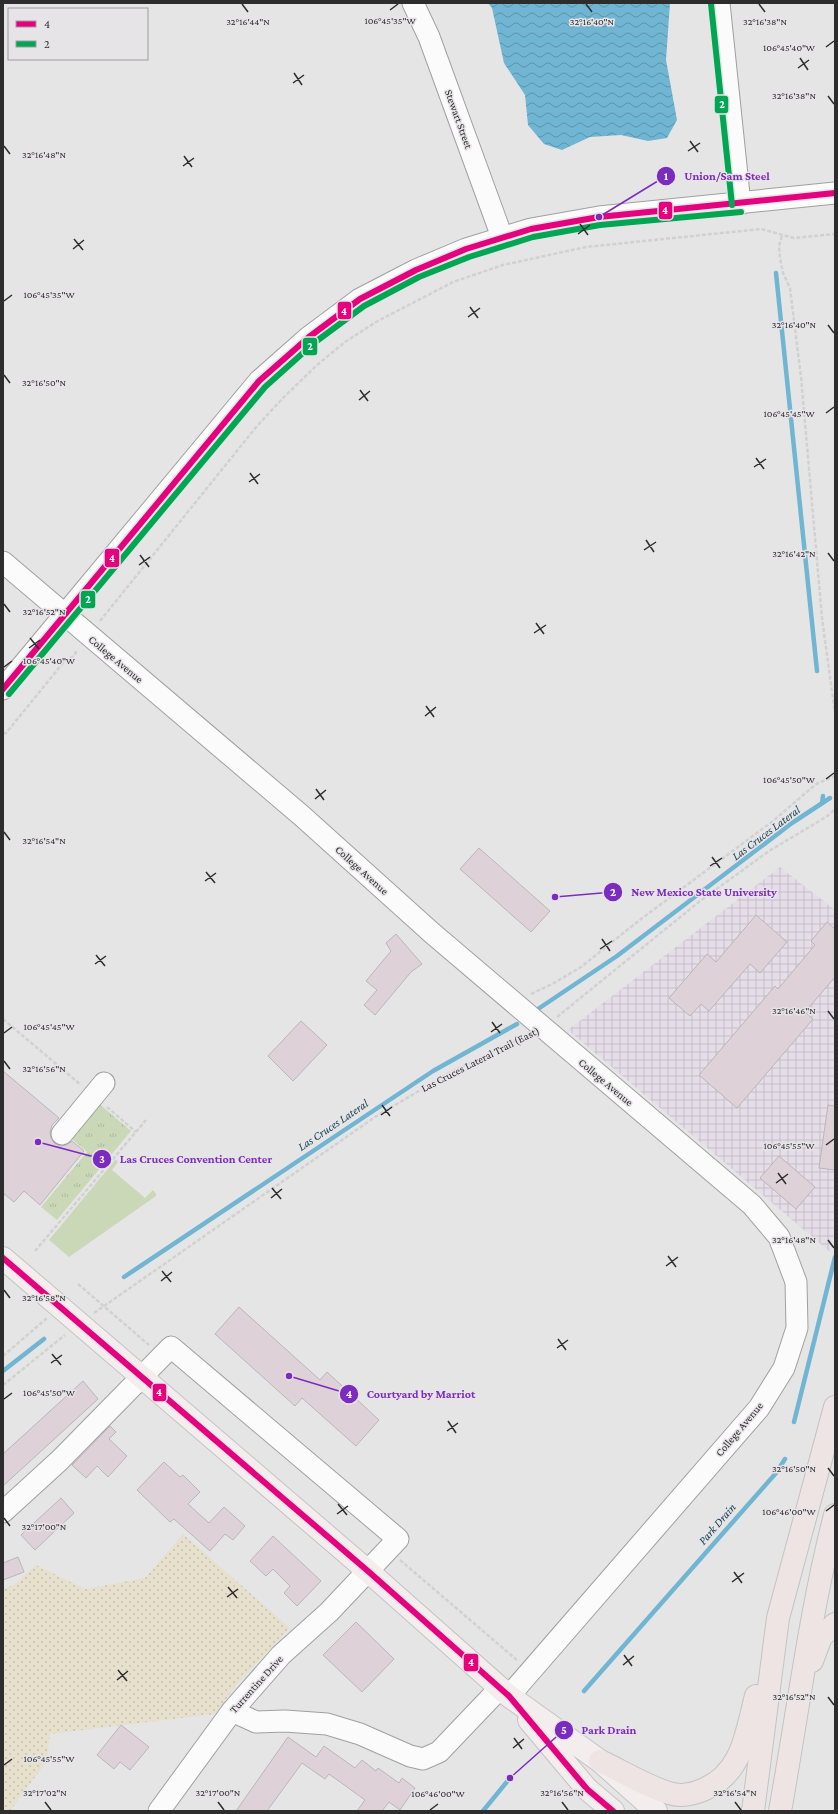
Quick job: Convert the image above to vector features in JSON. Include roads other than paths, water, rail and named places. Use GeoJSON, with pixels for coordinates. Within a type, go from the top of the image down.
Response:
{"type":"FeatureCollection","features":[{"type":"Feature","properties":{"kind":"highway"},"geometry":{"type":"LineString","coordinates":[[600,1761],[671,1794],[689,1795],[700,1791],[726,1776],[737,1761],[778,1618],[835,1408]]}},
{"type":"Feature","properties":{"kind":"highway"},"geometry":{"type":"LineString","coordinates":[[780,1811],[796,1720],[810,1623],[835,1515]]}},
{"type":"Feature","properties":{"kind":"highway"},"geometry":{"type":"LineString","coordinates":[[753,1811],[778,1618]]}},
{"type":"Feature","properties":{"kind":"highway"},"geometry":{"type":"LineString","coordinates":[[796,1720],[813,1659],[821,1637],[835,1624]]}},
{"type":"Feature","properties":{"kind":"main road"},"geometry":{"type":"LineString","coordinates":[[3,1258],[369,1572],[505,1692],[600,1761],[656,1811]]}},
{"type":"Feature","properties":{"kind":"main road"},"geometry":{"type":"LineString","coordinates":[[505,1692],[587,1789],[612,1811]]}},
{"type":"Feature","properties":{"kind":"street","name":"Stewart Street"},"geometry":{"type":"LineString","coordinates":[[413,3],[429,38],[502,237]]}},
{"type":"Feature","properties":{"kind":"street"},"geometry":{"type":"LineString","coordinates":[[720,3],[740,204]]}},
{"type":"Feature","properties":{"kind":"street"},"geometry":{"type":"LineString","coordinates":[[3,689],[259,381],[309,337],[360,299],[416,270],[502,237],[531,229],[599,217],[740,204],[835,193]]}},
{"type":"Feature","properties":{"kind":"street","name":"College Avenue"},"geometry":{"type":"LineString","coordinates":[[3,562],[64,616],[302,816],[432,933],[542,1028],[752,1205],[779,1237],[796,1282],[797,1328],[784,1368],[759,1408],[505,1692],[439,1752],[423,1758],[410,1756],[360,1734],[327,1724],[285,1721],[256,1722],[232,1711]]}},
{"type":"Feature","properties":{"kind":"street"},"geometry":{"type":"LineString","coordinates":[[62,1134],[99,1089]]}},
{"type":"Feature","properties":{"kind":"street","name":"Turrentine Drive"},"geometry":{"type":"LineString","coordinates":[[143,1377],[171,1347],[398,1539],[369,1572],[329,1612],[281,1655],[232,1711],[159,1811]]}},
{"type":"Feature","properties":{"kind":"street"},"geometry":{"type":"LineString","coordinates":[[3,1512],[60,1460],[143,1377]]}},
{"type":"Feature","properties":{"kind":"water"},"geometry":{"type":"Polygon","coordinates":[[[488,3],[670,3],[666,60],[677,120],[667,138],[648,141],[621,135],[590,137],[562,150],[544,144],[528,125],[525,95],[504,63],[492,8],[488,3]]]}},
{"type":"Feature","properties":{"kind":"waterway"},"geometry":{"type":"LineString","coordinates":[[776,273],[817,671]]}},
{"type":"Feature","properties":{"kind":"waterway","name":"Las Cruces Lateral"},"geometry":{"type":"LineString","coordinates":[[822,803],[823,796]]}},
{"type":"Feature","properties":{"kind":"waterway","name":"Las Cruces Lateral"},"geometry":{"type":"LineString","coordinates":[[538,1009],[617,956],[792,823],[830,798]]}},
{"type":"Feature","properties":{"kind":"waterway","name":"Las Cruces Lateral"},"geometry":{"type":"LineString","coordinates":[[124,1277],[433,1071],[517,1024]]}},
{"type":"Feature","properties":{"kind":"waterway","name":"Park Drain"},"geometry":{"type":"LineString","coordinates":[[794,1422],[835,1257]]}},
{"type":"Feature","properties":{"kind":"waterway","name":"Las Cruces Lateral"},"geometry":{"type":"LineString","coordinates":[[3,1371],[44,1339]]}},
{"type":"Feature","properties":{"kind":"waterway","name":"Park Drain"},"geometry":{"type":"LineString","coordinates":[[584,1691],[776,1473],[785,1459]]}},
{"type":"Feature","properties":{"kind":"waterway","name":"Park Drain"},"geometry":{"type":"LineString","coordinates":[[483,1811],[510,1778]]}},
{"type":"Feature","properties":{"kind":"place","name":"Union/Sam Steel"},"geometry":{"type":"Point","coordinates":[599,217]}},
{"type":"Feature","properties":{"kind":"place","name":"New Mexico State University"},"geometry":{"type":"Point","coordinates":[555,897]}},
{"type":"Feature","properties":{"kind":"place","name":"Las Cruces Convention Center"},"geometry":{"type":"Point","coordinates":[38,1142]}},
{"type":"Feature","properties":{"kind":"place","name":"Courtyard by Marriot"},"geometry":{"type":"Point","coordinates":[289,1376]}},
{"type":"Feature","properties":{"kind":"place","name":"Park Drain"},"geometry":{"type":"Point","coordinates":[510,1778]}}]}
